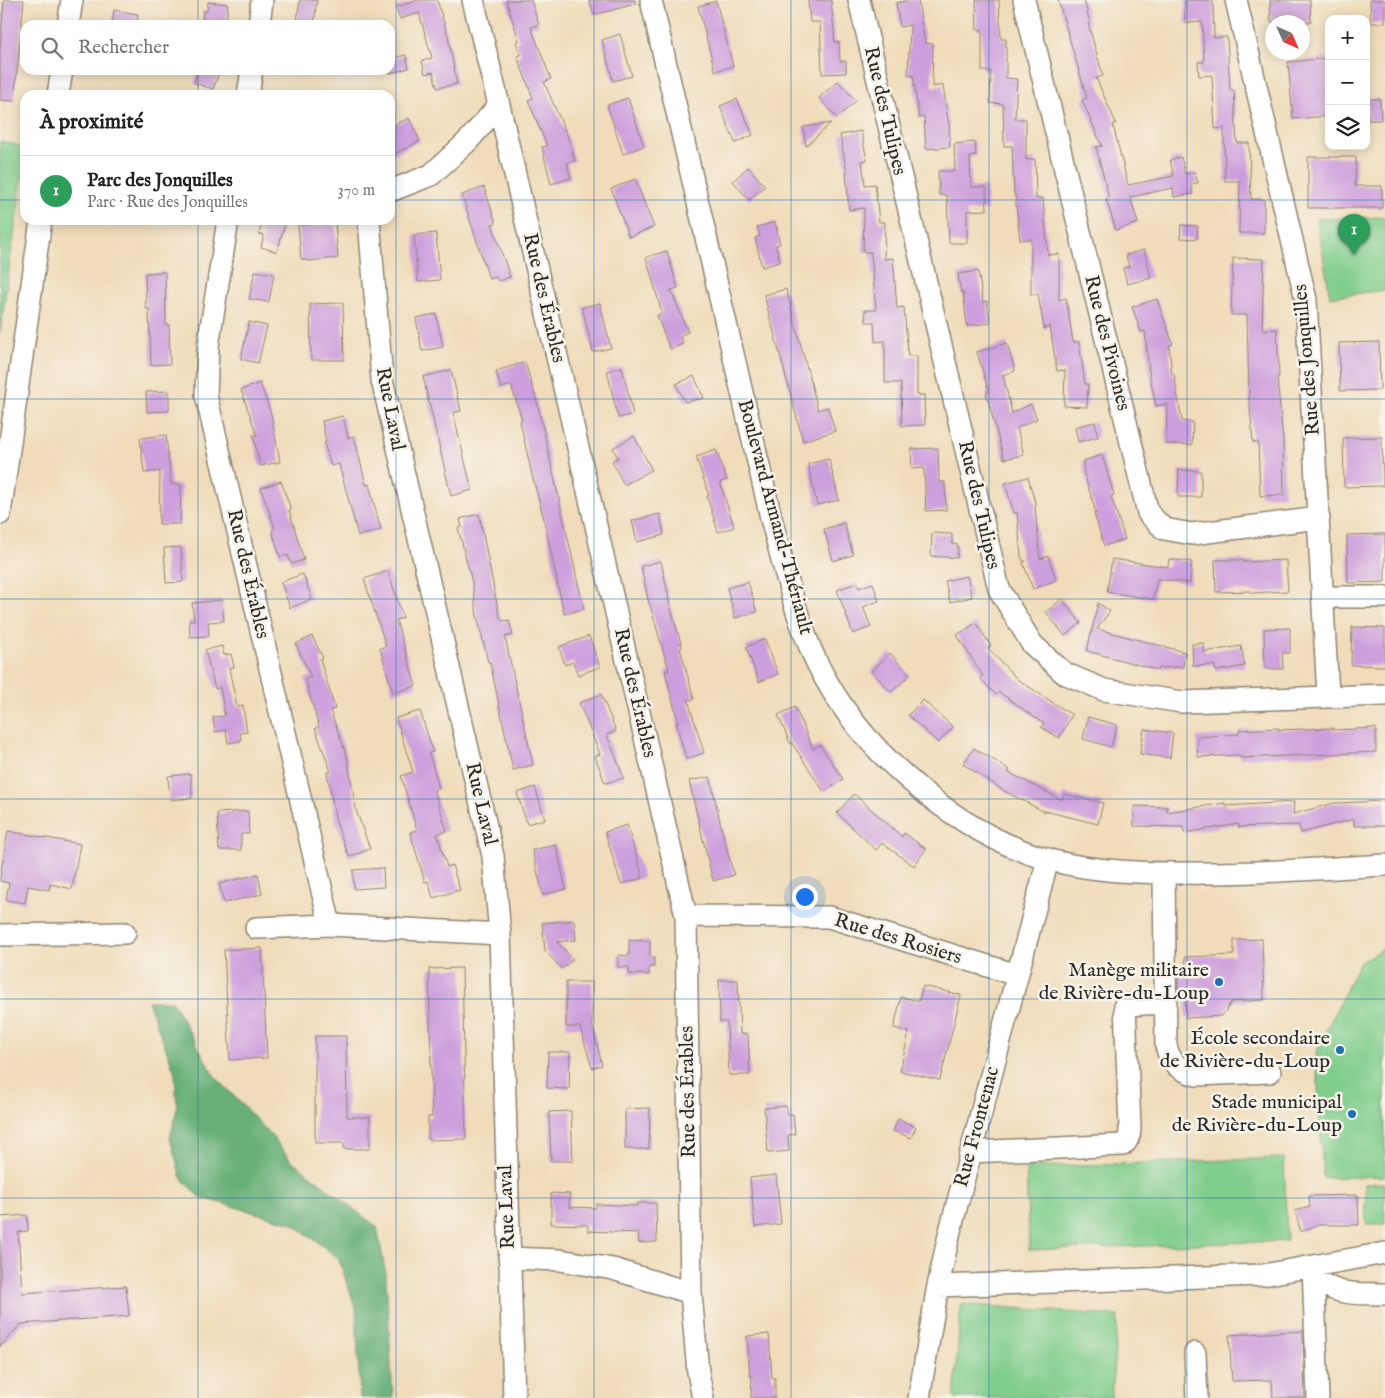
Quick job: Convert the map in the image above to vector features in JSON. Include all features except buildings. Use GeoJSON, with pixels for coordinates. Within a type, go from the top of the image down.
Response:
{"type":"FeatureCollection","features":[{"type":"Feature","properties":{"kind":"street"},"geometry":{"type":"LineString","coordinates":[[69,20],[72,0]]}},
{"type":"Feature","properties":{"kind":"street"},"geometry":{"type":"LineString","coordinates":[[260,20],[262,0]]}},
{"type":"Feature","properties":{"kind":"street","name":"Rue des Érables"},"geometry":{"type":"LineString","coordinates":[[473,0],[499,105],[686,916],[690,1293],[698,1372],[703,1398]]}},
{"type":"Feature","properties":{"kind":"street","name":"Boulevard Armand-Thériault"},"geometry":{"type":"LineString","coordinates":[[651,0],[772,522],[791,592],[804,633],[817,664],[838,700],[861,730],[892,765],[938,803],[970,824],[1016,848],[1048,859],[1099,869],[1164,873],[1227,874],[1385,865]]}},
{"type":"Feature","properties":{"kind":"street","name":"Rue des Tulipes"},"geometry":{"type":"LineString","coordinates":[[859,0],[999,590],[1032,644],[1064,673],[1104,690],[1182,702],[1385,695]]}},
{"type":"Feature","properties":{"kind":"street","name":"Rue des Pivoines"},"geometry":{"type":"LineString","coordinates":[[1024,0],[1148,513],[1164,529],[1192,534],[1319,518]]}},
{"type":"Feature","properties":{"kind":"street","name":"Rue des Jonquilles"},"geometry":{"type":"LineString","coordinates":[[1236,0],[1306,300],[1328,696]]}},
{"type":"Feature","properties":{"kind":"street"},"geometry":{"type":"LineString","coordinates":[[59,90],[61,75]]}},
{"type":"Feature","properties":{"kind":"street"},"geometry":{"type":"LineString","coordinates":[[249,90],[251,75]]}},
{"type":"Feature","properties":{"kind":"street"},"geometry":{"type":"LineString","coordinates":[[395,189],[431,175],[468,141],[499,105]]}},
{"type":"Feature","properties":{"kind":"street"},"geometry":{"type":"LineString","coordinates":[[0,514],[40,225]]}},
{"type":"Feature","properties":{"kind":"street","name":"Rue des Érables"},"geometry":{"type":"LineString","coordinates":[[227,225],[208,346],[206,395],[330,925]]}},
{"type":"Feature","properties":{"kind":"street","name":"Rue Laval"},"geometry":{"type":"LineString","coordinates":[[369,225],[382,380],[493,856],[500,934],[514,1398]]}},
{"type":"Feature","properties":{"kind":"street"},"geometry":{"type":"LineString","coordinates":[[1323,596],[1385,597]]}},
{"type":"Feature","properties":{"kind":"street","name":"Rue Frontenac"},"geometry":{"type":"LineString","coordinates":[[919,1398],[938,1286],[949,1235],[1048,859]]}},
{"type":"Feature","properties":{"kind":"street"},"geometry":{"type":"LineString","coordinates":[[1164,873],[1166,1046],[1169,1056],[1175,1066],[1185,1072],[1196,1075],[1270,1072]]}},
{"type":"Feature","properties":{"kind":"street","name":"Rue des Rosiers"},"geometry":{"type":"LineString","coordinates":[[686,916],[830,917],[1018,974]]}},
{"type":"Feature","properties":{"kind":"street"},"geometry":{"type":"LineString","coordinates":[[256,928],[330,925],[500,934]]}},
{"type":"Feature","properties":{"kind":"street"},"geometry":{"type":"LineString","coordinates":[[0,935],[125,933]]}},
{"type":"Feature","properties":{"kind":"street"},"geometry":{"type":"LineString","coordinates":[[971,1152],[1123,1146],[1130,1135],[1125,1005],[1166,1003]]}},
{"type":"Feature","properties":{"kind":"street"},"geometry":{"type":"LineString","coordinates":[[938,1286],[1263,1275],[1313,1271],[1385,1253]]}},
{"type":"Feature","properties":{"kind":"street"},"geometry":{"type":"LineString","coordinates":[[509,1258],[560,1260],[613,1269],[690,1293]]}},
{"type":"Feature","properties":{"kind":"street"},"geometry":{"type":"LineString","coordinates":[[1313,1271],[1330,1289],[1344,1292],[1385,1294]]}},
{"type":"Feature","properties":{"kind":"street"},"geometry":{"type":"LineString","coordinates":[[1313,1271],[1318,1398]]}},
{"type":"Feature","properties":{"kind":"street"},"geometry":{"type":"LineString","coordinates":[[1195,1353],[1197,1398]]}},
{"type":"Feature","properties":{"kind":"green space"},"geometry":{"type":"Polygon","coordinates":[[[0,141],[20,146],[20,192],[0,333],[0,141]]]}},
{"type":"Feature","properties":{"kind":"green space"},"geometry":{"type":"Polygon","coordinates":[[[1385,217],[1385,290],[1330,297],[1317,219],[1385,217]]]}},
{"type":"Feature","properties":{"kind":"green space","name":"Stade municipal de Rivière-du-Loup"},"geometry":{"type":"Polygon","coordinates":[[[1385,947],[1385,1176],[1323,1178],[1316,1052],[1359,963],[1385,947]]]}},
{"type":"Feature","properties":{"kind":"green space"},"geometry":{"type":"Polygon","coordinates":[[[148,1001],[172,1001],[214,1075],[270,1134],[291,1160],[377,1227],[386,1275],[393,1398],[360,1398],[356,1309],[338,1258],[292,1223],[199,1197],[181,1178],[170,1138],[177,1108],[175,1073],[148,1001]]]}},
{"type":"Feature","properties":{"kind":"green space"},"geometry":{"type":"Polygon","coordinates":[[[1284,1158],[1287,1241],[1029,1250],[1026,1167],[1284,1158]]]}},
{"type":"Feature","properties":{"kind":"green space"},"geometry":{"type":"Polygon","coordinates":[[[1385,1183],[1385,1224],[1366,1224],[1365,1184],[1385,1183]]]}},
{"type":"Feature","properties":{"kind":"green space"},"geometry":{"type":"Polygon","coordinates":[[[961,1304],[1118,1316],[1111,1398],[954,1398],[961,1304]]]}},
{"type":"Feature","properties":{"kind":"place","name":"Parc des Jonquilles"},"geometry":{"type":"Point","coordinates":[1354,255]}},
{"type":"Feature","properties":{"kind":"place","name":"Manège militaire de Rivière-du-Loup"},"geometry":{"type":"Point","coordinates":[1219,982]}},
{"type":"Feature","properties":{"kind":"place","name":"École secondaire de Rivière-du-Loup"},"geometry":{"type":"Point","coordinates":[1340,1050]}},
{"type":"Feature","properties":{"kind":"place","name":"Stade municipal de Rivière-du-Loup"},"geometry":{"type":"Point","coordinates":[1352,1114]}}]}
